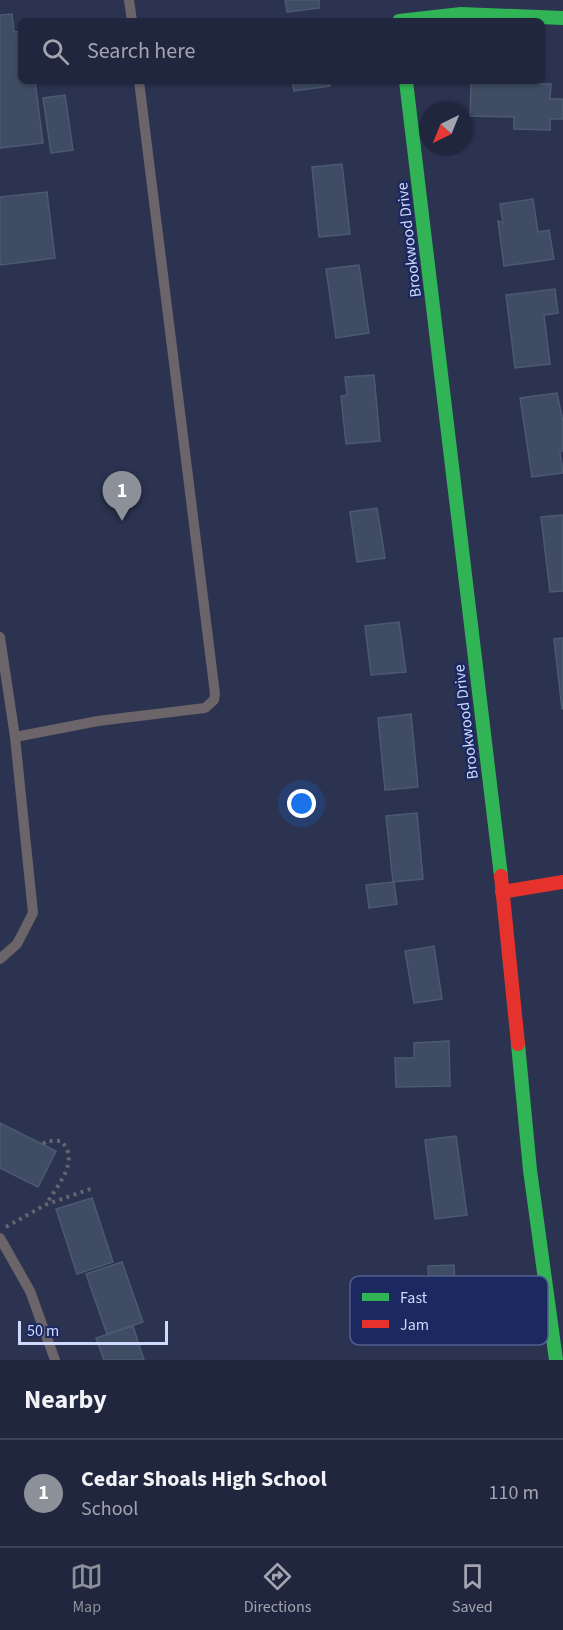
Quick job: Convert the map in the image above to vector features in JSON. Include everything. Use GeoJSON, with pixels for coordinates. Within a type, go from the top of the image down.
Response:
{"type":"FeatureCollection","features":[{"type":"Feature","properties":{"kind":"street"},"geometry":{"type":"LineString","coordinates":[[399,17],[488,12],[563,18]]}},
{"type":"Feature","properties":{"kind":"street","name":"Brookwood Drive"},"geometry":{"type":"LineString","coordinates":[[406,84],[502,892],[530,1170],[545,1276]]}},
{"type":"Feature","properties":{"kind":"street"},"geometry":{"type":"LineString","coordinates":[[502,892],[563,882]]}},
{"type":"Feature","properties":{"kind":"street","name":"Brookwood Drive"},"geometry":{"type":"LineString","coordinates":[[548,1302],[556,1360]]}},
{"type":"Feature","properties":{"kind":"lane"},"geometry":{"type":"LineString","coordinates":[[129,0],[132,18]]}},
{"type":"Feature","properties":{"kind":"lane"},"geometry":{"type":"LineString","coordinates":[[15,737],[98,721],[204,708],[214,700],[139,84]]}},
{"type":"Feature","properties":{"kind":"lane"},"geometry":{"type":"LineString","coordinates":[[0,637],[15,737],[33,913],[17,944],[0,959]]}},
{"type":"Feature","properties":{"kind":"lane"},"geometry":{"type":"LineString","coordinates":[[0,1238],[30,1291],[55,1360]]}},
{"type":"Feature","properties":{"kind":"path"},"geometry":{"type":"LineString","coordinates":[[44,1144],[47,1141],[61,1141],[69,1149],[71,1156],[69,1165],[45,1205]]}},
{"type":"Feature","properties":{"kind":"path"},"geometry":{"type":"LineString","coordinates":[[0,1230],[45,1205],[93,1188]]}},
{"type":"Feature","properties":{"kind":"building"},"geometry":{"type":"Polygon","coordinates":[[[285,0],[319,0],[319,8],[287,12],[285,0]]]}},
{"type":"Feature","properties":{"kind":"building"},"geometry":{"type":"Polygon","coordinates":[[[12,14],[14,32],[18,31],[18,84],[35,84],[43,143],[0,148],[0,15],[12,14]]]}},
{"type":"Feature","properties":{"kind":"building"},"geometry":{"type":"Polygon","coordinates":[[[293,84],[330,84],[330,86],[294,91],[293,84]]]}},
{"type":"Feature","properties":{"kind":"building"},"geometry":{"type":"Polygon","coordinates":[[[471,84],[551,84],[550,99],[563,99],[563,119],[550,119],[550,130],[514,129],[514,117],[473,116],[471,84]]]}},
{"type":"Feature","properties":{"kind":"building"},"geometry":{"type":"Polygon","coordinates":[[[65,95],[73,150],[51,153],[43,98],[65,95]]]}},
{"type":"Feature","properties":{"kind":"building"},"geometry":{"type":"Polygon","coordinates":[[[342,164],[350,234],[319,237],[312,167],[342,164]]]}},
{"type":"Feature","properties":{"kind":"building"},"geometry":{"type":"Polygon","coordinates":[[[47,192],[55,258],[0,265],[0,197],[47,192]]]}},
{"type":"Feature","properties":{"kind":"building"},"geometry":{"type":"Polygon","coordinates":[[[533,199],[538,232],[549,230],[554,259],[504,266],[498,221],[503,223],[500,204],[533,199]]]}},
{"type":"Feature","properties":{"kind":"building"},"geometry":{"type":"Polygon","coordinates":[[[359,265],[369,333],[336,338],[326,269],[359,265]]]}},
{"type":"Feature","properties":{"kind":"building"},"geometry":{"type":"Polygon","coordinates":[[[555,289],[558,313],[544,315],[550,364],[515,368],[506,295],[555,289]]]}},
{"type":"Feature","properties":{"kind":"building"},"geometry":{"type":"Polygon","coordinates":[[[374,375],[380,441],[346,444],[341,396],[347,395],[345,377],[374,375]]]}},
{"type":"Feature","properties":{"kind":"building"},"geometry":{"type":"Polygon","coordinates":[[[557,393],[563,422],[563,451],[560,452],[563,473],[532,477],[520,398],[557,393]]]}},
{"type":"Feature","properties":{"kind":"building"},"geometry":{"type":"Polygon","coordinates":[[[377,508],[385,558],[357,562],[350,512],[377,508]]]}},
{"type":"Feature","properties":{"kind":"building"},"geometry":{"type":"Polygon","coordinates":[[[563,515],[563,591],[550,592],[541,517],[563,515]]]}},
{"type":"Feature","properties":{"kind":"building"},"geometry":{"type":"Polygon","coordinates":[[[399,622],[406,672],[371,675],[365,626],[399,622]]]}},
{"type":"Feature","properties":{"kind":"building"},"geometry":{"type":"Polygon","coordinates":[[[563,638],[563,709],[562,709],[554,639],[563,638]]]}},
{"type":"Feature","properties":{"kind":"building"},"geometry":{"type":"Polygon","coordinates":[[[411,714],[418,787],[385,790],[378,718],[411,714]]]}},
{"type":"Feature","properties":{"kind":"building"},"geometry":{"type":"Polygon","coordinates":[[[417,813],[423,879],[393,882],[386,816],[417,813]]]}},
{"type":"Feature","properties":{"kind":"building"},"geometry":{"type":"Polygon","coordinates":[[[394,882],[397,904],[369,908],[366,885],[394,882]]]}},
{"type":"Feature","properties":{"kind":"building"},"geometry":{"type":"Polygon","coordinates":[[[434,946],[442,999],[414,1003],[405,951],[434,946]]]}},
{"type":"Feature","properties":{"kind":"building"},"geometry":{"type":"Polygon","coordinates":[[[449,1041],[450,1086],[396,1087],[395,1058],[414,1058],[414,1043],[449,1041]]]}},
{"type":"Feature","properties":{"kind":"building"},"geometry":{"type":"Polygon","coordinates":[[[0,1123],[56,1151],[38,1187],[0,1168],[0,1123]]]}},
{"type":"Feature","properties":{"kind":"building"},"geometry":{"type":"Polygon","coordinates":[[[456,1136],[467,1215],[435,1219],[425,1140],[456,1136]]]}},
{"type":"Feature","properties":{"kind":"building"},"geometry":{"type":"Polygon","coordinates":[[[92,1198],[113,1262],[77,1274],[56,1209],[92,1198]]]}},
{"type":"Feature","properties":{"kind":"building"},"geometry":{"type":"Polygon","coordinates":[[[122,1262],[143,1322],[107,1334],[86,1274],[122,1262]]]}},
{"type":"Feature","properties":{"kind":"building"},"geometry":{"type":"Polygon","coordinates":[[[454,1265],[454,1276],[428,1276],[428,1266],[454,1265]]]}},
{"type":"Feature","properties":{"kind":"building"},"geometry":{"type":"Polygon","coordinates":[[[133,1326],[144,1360],[104,1360],[96,1338],[133,1326]]]}},
{"type":"Feature","properties":{"kind":"traffic: fast"},"geometry":{"type":"LineString","coordinates":[[426,18],[461,14],[563,18]]}},
{"type":"Feature","properties":{"kind":"traffic: fast"},"geometry":{"type":"LineString","coordinates":[[406,84],[501,876]]}},
{"type":"Feature","properties":{"kind":"traffic: fast"},"geometry":{"type":"LineString","coordinates":[[518,1044],[530,1170],[545,1276]]}},
{"type":"Feature","properties":{"kind":"traffic: fast"},"geometry":{"type":"LineString","coordinates":[[548,1302],[556,1360]]}},
{"type":"Feature","properties":{"kind":"traffic: jam"},"geometry":{"type":"LineString","coordinates":[[501,876],[518,1044]]}},
{"type":"Feature","properties":{"kind":"traffic: jam"},"geometry":{"type":"LineString","coordinates":[[502,892],[563,882]]}},
{"type":"Feature","properties":{"kind":"place","name":"Cedar Shoals High School"},"geometry":{"type":"Point","coordinates":[122,521]}}]}
